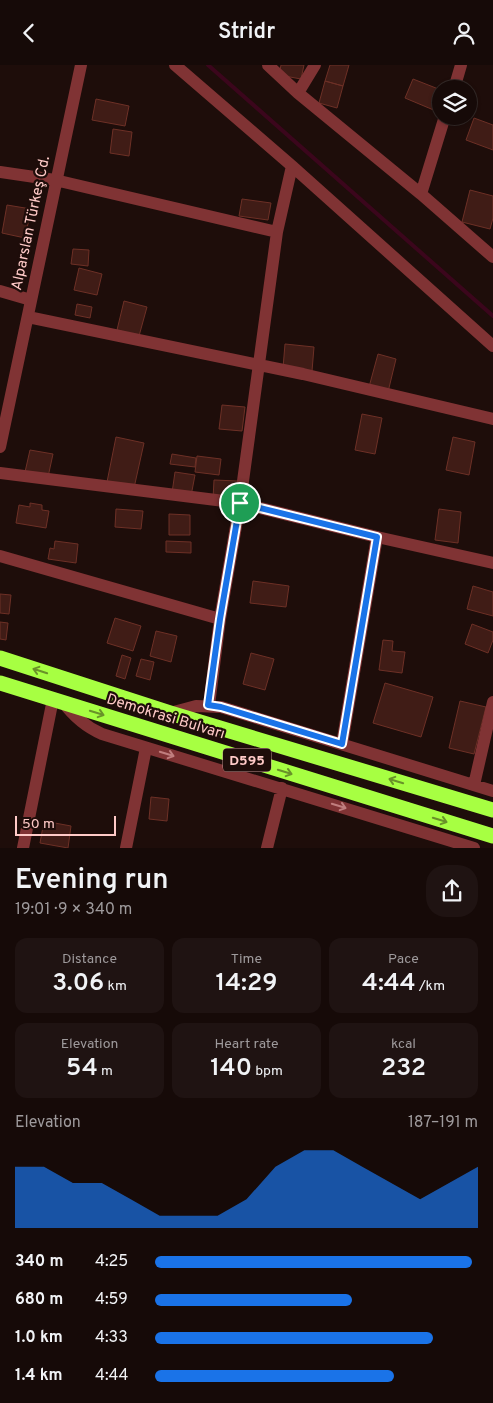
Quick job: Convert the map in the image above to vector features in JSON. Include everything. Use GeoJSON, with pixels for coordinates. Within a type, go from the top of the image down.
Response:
{"type":"FeatureCollection","features":[{"type":"Feature","properties":{"kind":"highway","name":"Demokrasi Bulvarı"},"geometry":{"type":"LineString","coordinates":[[0,658],[170,713],[493,810]]}},
{"type":"Feature","properties":{"kind":"highway","name":"Demokrasi Bulvarı"},"geometry":{"type":"LineString","coordinates":[[0,683],[493,836]]}},
{"type":"Feature","properties":{"kind":"street","name":"Alparslan Türkeş Cd."},"geometry":{"type":"LineString","coordinates":[[0,447],[55,180],[81,65]]}},
{"type":"Feature","properties":{"kind":"street"},"geometry":{"type":"LineString","coordinates":[[175,65],[493,346]]}},
{"type":"Feature","properties":{"kind":"street"},"geometry":{"type":"LineString","coordinates":[[268,65],[298,93],[421,194],[493,257]]}},
{"type":"Feature","properties":{"kind":"street"},"geometry":{"type":"LineString","coordinates":[[298,93],[314,65]]}},
{"type":"Feature","properties":{"kind":"street"},"geometry":{"type":"LineString","coordinates":[[457,80],[461,65]]}},
{"type":"Feature","properties":{"kind":"street"},"geometry":{"type":"LineString","coordinates":[[421,194],[442,125]]}},
{"type":"Feature","properties":{"kind":"street"},"geometry":{"type":"LineString","coordinates":[[208,705],[220,619],[240,503],[277,233],[292,167]]}},
{"type":"Feature","properties":{"kind":"street"},"geometry":{"type":"LineString","coordinates":[[0,172],[55,180],[277,233]]}},
{"type":"Feature","properties":{"kind":"street"},"geometry":{"type":"LineString","coordinates":[[0,291],[31,300]]}},
{"type":"Feature","properties":{"kind":"street"},"geometry":{"type":"LineString","coordinates":[[28,317],[303,374],[493,419]]}},
{"type":"Feature","properties":{"kind":"street"},"geometry":{"type":"LineString","coordinates":[[0,473],[240,503],[493,563]]}},
{"type":"Feature","properties":{"kind":"street"},"geometry":{"type":"LineString","coordinates":[[342,744],[377,537]]}},
{"type":"Feature","properties":{"kind":"street"},"geometry":{"type":"LineString","coordinates":[[0,556],[220,619]]}},
{"type":"Feature","properties":{"kind":"street"},"geometry":{"type":"LineString","coordinates":[[23,848],[58,701],[76,718],[93,730],[146,748],[282,788],[441,843],[474,848]]}},
{"type":"Feature","properties":{"kind":"street"},"geometry":{"type":"LineString","coordinates":[[474,785],[493,702]]}},
{"type":"Feature","properties":{"kind":"street"},"geometry":{"type":"LineString","coordinates":[[170,713],[187,707],[208,705],[221,707],[493,791]]}},
{"type":"Feature","properties":{"kind":"street"},"geometry":{"type":"LineString","coordinates":[[126,848],[146,748]]}},
{"type":"Feature","properties":{"kind":"street"},"geometry":{"type":"LineString","coordinates":[[267,848],[282,788]]}},
{"type":"Feature","properties":{"kind":"building"},"geometry":{"type":"Polygon","coordinates":[[[281,65],[304,65],[301,79],[279,75],[281,65]]]}},
{"type":"Feature","properties":{"kind":"building"},"geometry":{"type":"Polygon","coordinates":[[[330,65],[349,65],[343,86],[325,81],[330,65]]]}},
{"type":"Feature","properties":{"kind":"building"},"geometry":{"type":"Polygon","coordinates":[[[413,79],[432,86],[432,109],[405,98],[413,79]]]}},
{"type":"Feature","properties":{"kind":"building"},"geometry":{"type":"Polygon","coordinates":[[[325,81],[343,86],[337,108],[319,103],[325,81]]]}},
{"type":"Feature","properties":{"kind":"building"},"geometry":{"type":"Polygon","coordinates":[[[96,99],[129,106],[125,126],[92,120],[96,99]]]}},
{"type":"Feature","properties":{"kind":"building"},"geometry":{"type":"Polygon","coordinates":[[[477,119],[493,125],[493,150],[466,140],[471,125],[477,125],[477,119]]]}},
{"type":"Feature","properties":{"kind":"building"},"geometry":{"type":"Polygon","coordinates":[[[113,129],[132,132],[129,156],[110,153],[113,129]]]}},
{"type":"Feature","properties":{"kind":"building"},"geometry":{"type":"Polygon","coordinates":[[[470,190],[493,196],[493,218],[490,229],[462,222],[470,190]]]}},
{"type":"Feature","properties":{"kind":"building"},"geometry":{"type":"Polygon","coordinates":[[[242,199],[271,203],[268,220],[239,216],[242,199]]]}},
{"type":"Feature","properties":{"kind":"building"},"geometry":{"type":"Polygon","coordinates":[[[7,205],[31,209],[25,238],[2,233],[7,205]]]}},
{"type":"Feature","properties":{"kind":"building"},"geometry":{"type":"Polygon","coordinates":[[[73,249],[89,250],[88,266],[71,264],[73,249]]]}},
{"type":"Feature","properties":{"kind":"building"},"geometry":{"type":"Polygon","coordinates":[[[79,268],[102,274],[97,295],[74,290],[79,268]]]}},
{"type":"Feature","properties":{"kind":"building"},"geometry":{"type":"Polygon","coordinates":[[[124,301],[147,307],[139,336],[117,330],[124,301]]]}},
{"type":"Feature","properties":{"kind":"building"},"geometry":{"type":"Polygon","coordinates":[[[77,304],[92,307],[90,318],[75,315],[77,304]]]}},
{"type":"Feature","properties":{"kind":"building"},"geometry":{"type":"Polygon","coordinates":[[[285,344],[314,347],[312,371],[283,368],[285,344]]]}},
{"type":"Feature","properties":{"kind":"building"},"geometry":{"type":"Polygon","coordinates":[[[378,354],[396,359],[388,392],[369,387],[378,354]]]}},
{"type":"Feature","properties":{"kind":"building"},"geometry":{"type":"Polygon","coordinates":[[[222,405],[245,407],[242,431],[219,429],[222,405]]]}},
{"type":"Feature","properties":{"kind":"building"},"geometry":{"type":"Polygon","coordinates":[[[362,414],[382,418],[375,454],[355,450],[362,414]]]}},
{"type":"Feature","properties":{"kind":"building"},"geometry":{"type":"Polygon","coordinates":[[[116,437],[144,443],[134,488],[107,482],[116,437]]]}},
{"type":"Feature","properties":{"kind":"building"},"geometry":{"type":"Polygon","coordinates":[[[453,437],[475,442],[469,475],[446,470],[453,437]]]}},
{"type":"Feature","properties":{"kind":"building"},"geometry":{"type":"Polygon","coordinates":[[[30,450],[53,454],[48,477],[25,472],[30,450]]]}},
{"type":"Feature","properties":{"kind":"building"},"geometry":{"type":"Polygon","coordinates":[[[172,454],[196,458],[195,467],[170,464],[172,454]]]}},
{"type":"Feature","properties":{"kind":"building"},"geometry":{"type":"Polygon","coordinates":[[[197,456],[221,459],[219,475],[195,472],[197,456]]]}},
{"type":"Feature","properties":{"kind":"building"},"geometry":{"type":"Polygon","coordinates":[[[175,472],[195,475],[191,496],[172,493],[175,472]]]}},
{"type":"Feature","properties":{"kind":"building"},"geometry":{"type":"Polygon","coordinates":[[[214,480],[238,481],[237,501],[213,499],[214,480]]]}},
{"type":"Feature","properties":{"kind":"building"},"geometry":{"type":"Polygon","coordinates":[[[30,503],[42,505],[42,510],[49,511],[46,528],[16,523],[19,505],[30,507],[30,503]]]}},
{"type":"Feature","properties":{"kind":"building"},"geometry":{"type":"Polygon","coordinates":[[[116,509],[143,511],[141,529],[115,527],[116,509]]]}},
{"type":"Feature","properties":{"kind":"building"},"geometry":{"type":"Polygon","coordinates":[[[439,509],[461,512],[458,543],[435,540],[439,509]]]}},
{"type":"Feature","properties":{"kind":"building"},"geometry":{"type":"Polygon","coordinates":[[[169,514],[190,515],[190,535],[169,535],[169,514]]]}},
{"type":"Feature","properties":{"kind":"building"},"geometry":{"type":"Polygon","coordinates":[[[55,541],[78,544],[76,563],[48,559],[50,548],[54,549],[55,541]]]}},
{"type":"Feature","properties":{"kind":"building"},"geometry":{"type":"Polygon","coordinates":[[[166,541],[191,542],[191,553],[166,552],[166,541]]]}},
{"type":"Feature","properties":{"kind":"building"},"geometry":{"type":"Polygon","coordinates":[[[253,581],[289,586],[286,607],[250,603],[253,581]]]}},
{"type":"Feature","properties":{"kind":"building"},"geometry":{"type":"Polygon","coordinates":[[[473,586],[493,592],[493,616],[467,609],[473,586]]]}},
{"type":"Feature","properties":{"kind":"building"},"geometry":{"type":"Polygon","coordinates":[[[0,594],[11,595],[9,614],[0,613],[0,594]]]}},
{"type":"Feature","properties":{"kind":"building"},"geometry":{"type":"Polygon","coordinates":[[[115,618],[141,626],[133,651],[107,643],[115,618]]]}},
{"type":"Feature","properties":{"kind":"building"},"geometry":{"type":"Polygon","coordinates":[[[0,622],[8,623],[6,640],[0,639],[0,622]]]}},
{"type":"Feature","properties":{"kind":"building"},"geometry":{"type":"Polygon","coordinates":[[[472,624],[493,632],[493,640],[488,653],[465,644],[472,624]]]}},
{"type":"Feature","properties":{"kind":"building"},"geometry":{"type":"Polygon","coordinates":[[[156,631],[177,636],[171,662],[150,656],[156,631]]]}},
{"type":"Feature","properties":{"kind":"building"},"geometry":{"type":"Polygon","coordinates":[[[383,640],[393,641],[392,651],[405,652],[402,673],[379,670],[383,640]]]}},
{"type":"Feature","properties":{"kind":"building"},"geometry":{"type":"Polygon","coordinates":[[[251,653],[274,659],[265,690],[243,684],[251,653]]]}},
{"type":"Feature","properties":{"kind":"building"},"geometry":{"type":"Polygon","coordinates":[[[122,655],[131,658],[125,679],[116,676],[122,655]]]}},
{"type":"Feature","properties":{"kind":"building"},"geometry":{"type":"Polygon","coordinates":[[[141,659],[154,662],[150,680],[136,676],[141,659]]]}},
{"type":"Feature","properties":{"kind":"building"},"geometry":{"type":"Polygon","coordinates":[[[385,683],[433,697],[421,737],[373,723],[385,683]]]}},
{"type":"Feature","properties":{"kind":"building"},"geometry":{"type":"Polygon","coordinates":[[[460,701],[486,707],[474,754],[449,748],[460,701]]]}},
{"type":"Feature","properties":{"kind":"building"},"geometry":{"type":"Polygon","coordinates":[[[151,797],[169,799],[167,821],[149,819],[151,797]]]}},
{"type":"Feature","properties":{"kind":"building"},"geometry":{"type":"Polygon","coordinates":[[[44,821],[71,826],[68,848],[40,843],[44,821]]]}},
{"type":"Feature","properties":{"kind":"waterway"},"geometry":{"type":"LineString","coordinates":[[208,65],[493,316]]}},
{"type":"Feature","properties":{"kind":"route"},"geometry":{"type":"LineString","coordinates":[[240,503],[377,537],[342,744],[221,707],[208,705],[220,619],[240,503]]}}]}
